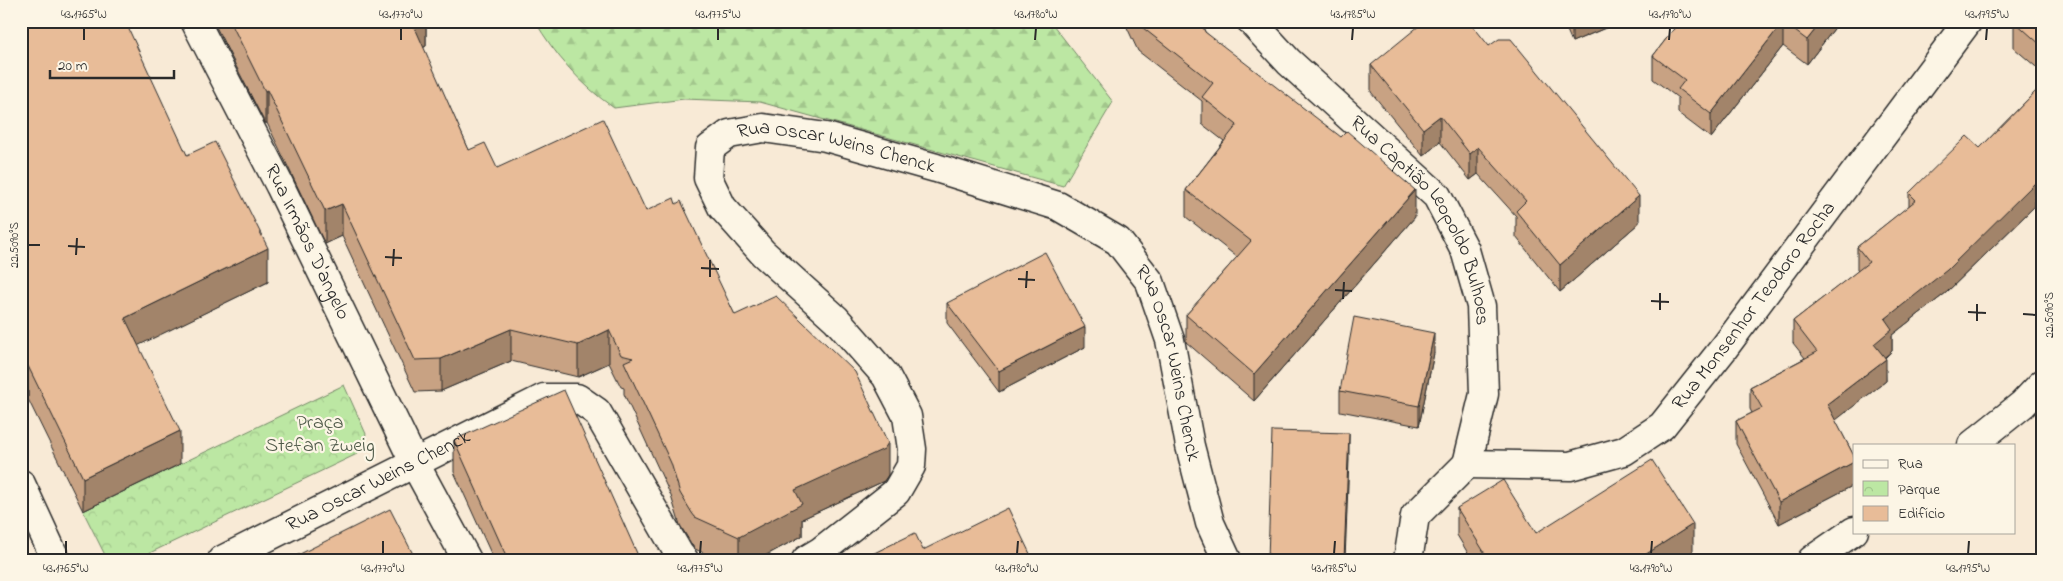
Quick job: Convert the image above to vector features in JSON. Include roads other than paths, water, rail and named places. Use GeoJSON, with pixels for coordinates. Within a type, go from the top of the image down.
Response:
{"type":"FeatureCollection","features":[{"type":"Feature","properties":{"kind":"street","name":"Rua Irmãos D'angelo"},"geometry":{"type":"LineString","coordinates":[[194,21],[280,186],[415,464],[467,560]]}},
{"type":"Feature","properties":{"kind":"street","name":"Rua Captião Leopoldo Bulhoes"},"geometry":{"type":"LineString","coordinates":[[1251,21],[1289,62],[1437,196],[1465,250],[1481,306],[1484,394],[1467,464]]}},
{"type":"Feature","properties":{"kind":"street","name":"Rua Monsenhor Teodoro Rocha"},"geometry":{"type":"LineString","coordinates":[[1467,464],[1570,466],[1624,451],[1662,426],[1730,340],[1968,21]]}},
{"type":"Feature","properties":{"kind":"street","name":"Rua Oscar Weins Chenck"},"geometry":{"type":"LineString","coordinates":[[806,560],[821,551],[896,492],[910,466],[912,449],[907,416],[886,376],[836,319],[763,253],[722,207],[708,178],[710,148],[729,134],[763,128],[826,137],[1058,206],[1118,241],[1150,282],[1170,340],[1190,446],[1210,523],[1228,560]]}},
{"type":"Feature","properties":{"kind":"street"},"geometry":{"type":"LineString","coordinates":[[1973,444],[2022,404],[2042,384]]}},
{"type":"Feature","properties":{"kind":"street","name":"Rua Oscar Weins Chenck"},"geometry":{"type":"LineString","coordinates":[[222,560],[544,398],[577,398],[597,412],[678,554],[684,560]]}},
{"type":"Feature","properties":{"kind":"street"},"geometry":{"type":"LineString","coordinates":[[1408,560],[1416,516],[1467,464]]}},
{"type":"Feature","properties":{"kind":"street"},"geometry":{"type":"LineString","coordinates":[[21,484],[56,560]]}},
{"type":"Feature","properties":{"kind":"street"},"geometry":{"type":"LineString","coordinates":[[1812,560],[1853,531]]}},
{"type":"Feature","properties":{"kind":"park label","name":"Praça Stefan Zweig"},"geometry":{"type":"Point","coordinates":[320,434]}}]}
